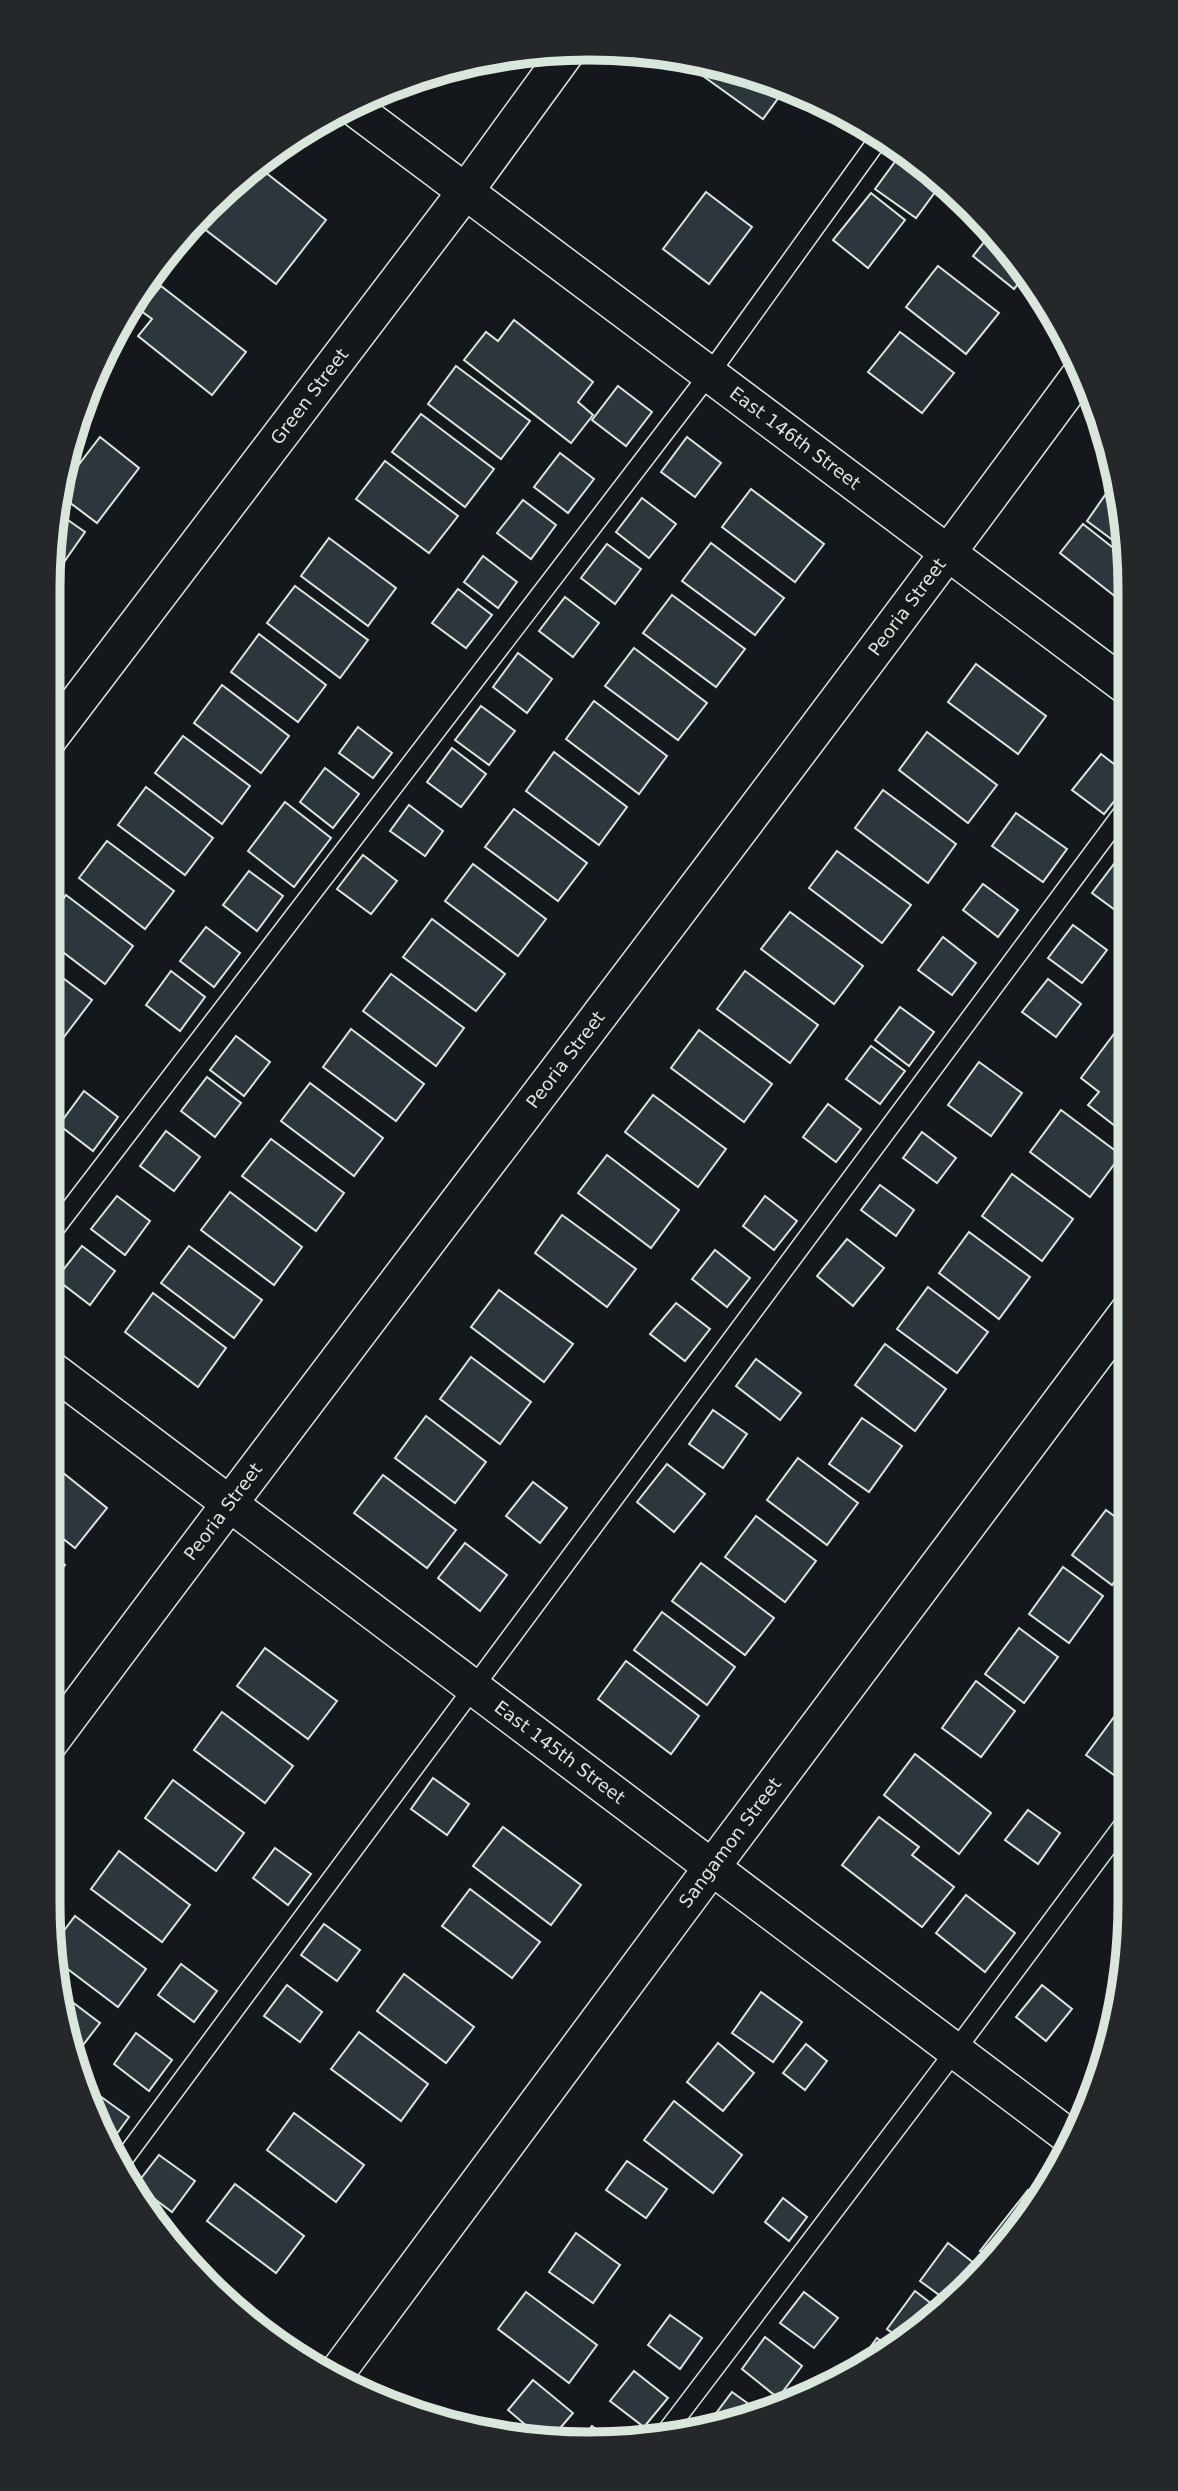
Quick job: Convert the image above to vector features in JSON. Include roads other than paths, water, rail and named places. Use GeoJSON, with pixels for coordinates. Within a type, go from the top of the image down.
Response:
{"type":"FeatureCollection","features":[{"type":"Feature","properties":{"kind":"street","name":"Green Street"},"geometry":{"type":"LineString","coordinates":[[60,725],[465,192],[560,61]]}},
{"type":"Feature","properties":{"kind":"street","name":"East 146th Street"},"geometry":{"type":"LineString","coordinates":[[359,112],[1118,680]]}},
{"type":"Feature","properties":{"kind":"street","name":"Peoria Street"},"geometry":{"type":"LineString","coordinates":[[60,1730],[1075,380]]}},
{"type":"Feature","properties":{"kind":"street","name":"Sangamon Street"},"geometry":{"type":"LineString","coordinates":[[340,2369],[1118,1325]]}},
{"type":"Feature","properties":{"kind":"street","name":"East 145th Street"},"geometry":{"type":"LineString","coordinates":[[60,1376],[1065,2134]]}},
{"type":"Feature","properties":{"kind":"lane"},"geometry":{"type":"LineString","coordinates":[[60,1223],[710,373],[875,144]]}},
{"type":"Feature","properties":{"kind":"lane"},"geometry":{"type":"LineString","coordinates":[[125,2157],[1118,819]]}},
{"type":"Feature","properties":{"kind":"lane"},"geometry":{"type":"LineString","coordinates":[[673,2424],[1118,1832]]}}]}
